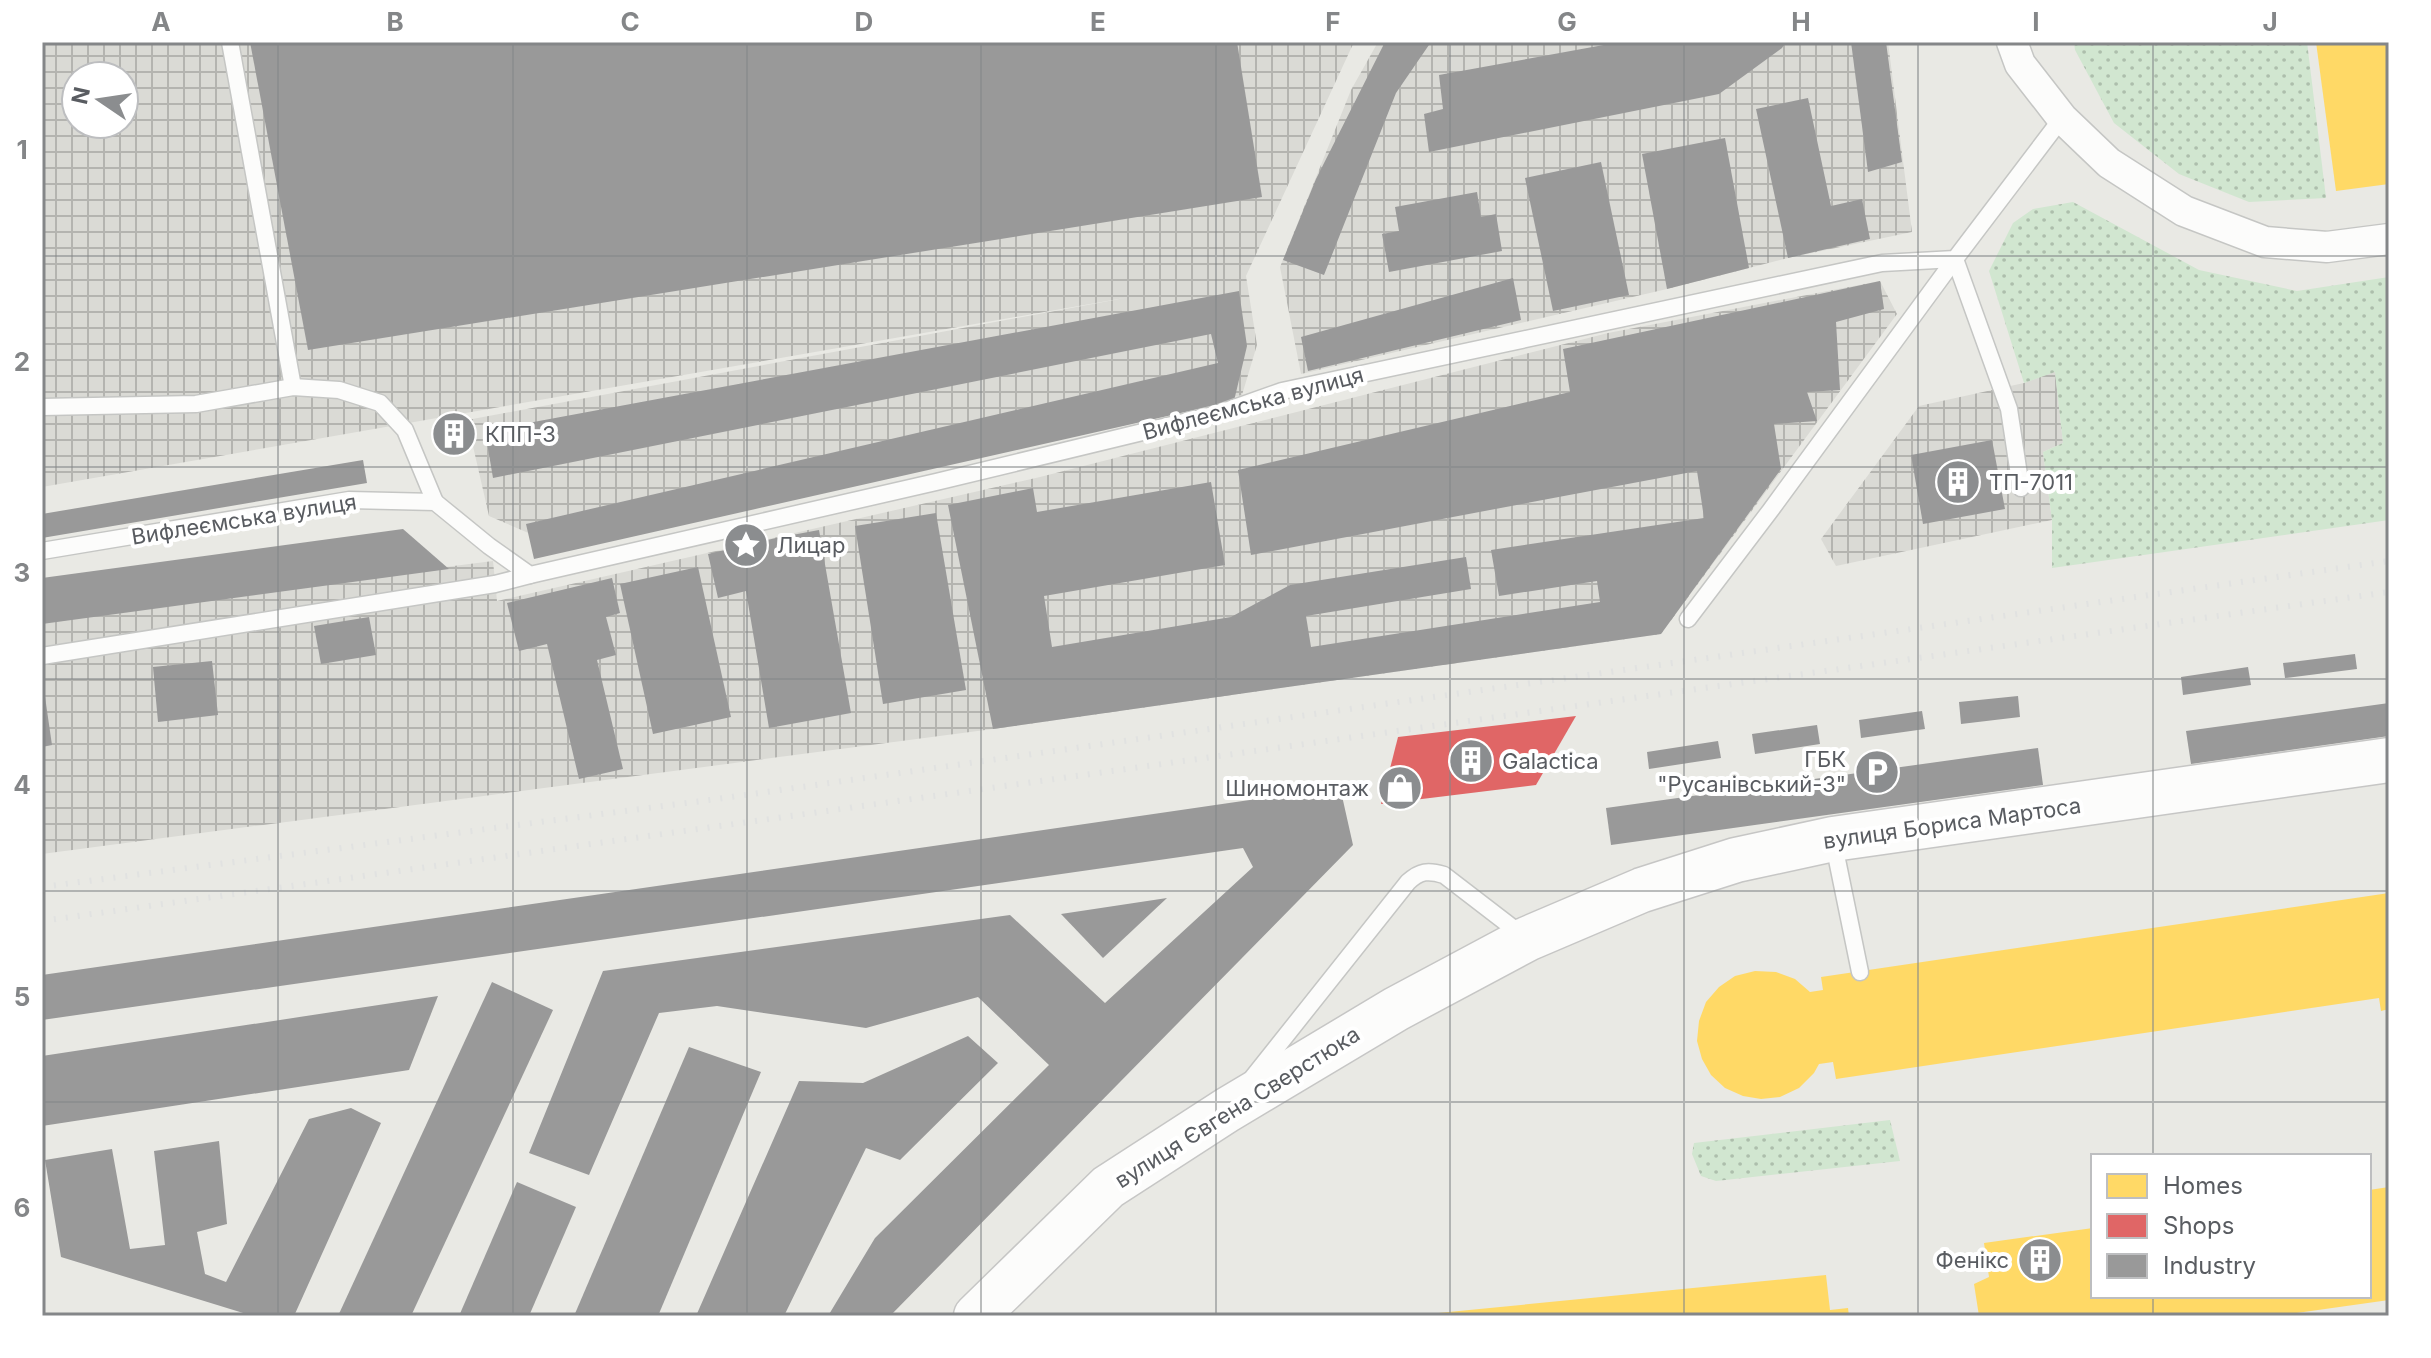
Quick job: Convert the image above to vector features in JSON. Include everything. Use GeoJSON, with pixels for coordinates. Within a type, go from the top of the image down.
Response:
{"type":"FeatureCollection","features":[{"type":"Feature","properties":{"kind":"main road","name":"вулиця Бориса Мартоса"},"geometry":{"type":"LineString","coordinates":[[1527,939],[1642,890],[1736,860],[1833,839],[2389,760]]}},
{"type":"Feature","properties":{"kind":"main road","name":"вулиця Євгена Сверстюка"},"geometry":{"type":"LineString","coordinates":[[976,1316],[1108,1187],[1227,1110],[1396,1009],[1527,939]]}},
{"type":"Feature","properties":{"kind":"street"},"geometry":{"type":"LineString","coordinates":[[2012,42],[2020,64],[2062,118],[2109,163],[2184,211],[2265,242],[2327,247],[2389,239]]}},
{"type":"Feature","properties":{"kind":"lane"},"geometry":{"type":"LineString","coordinates":[[230,42],[293,387]]}},
{"type":"Feature","properties":{"kind":"lane"},"geometry":{"type":"LineString","coordinates":[[1688,619],[2062,118]]}},
{"type":"Feature","properties":{"kind":"lane"},"geometry":{"type":"LineString","coordinates":[[1955,259],[2009,409],[2021,488]]}},
{"type":"Feature","properties":{"kind":"lane","name":"Вифлеємська вулиця"},"geometry":{"type":"LineString","coordinates":[[42,656],[480,587],[1217,414],[1282,391],[1882,263],[1955,259]]}},
{"type":"Feature","properties":{"kind":"lane"},"geometry":{"type":"LineString","coordinates":[[42,407],[196,404],[293,387],[339,390],[380,403],[405,430],[435,502],[530,575]]}},
{"type":"Feature","properties":{"kind":"lane","name":"Вифлеємська вулиця"},"geometry":{"type":"LineString","coordinates":[[42,551],[349,500],[435,502]]}},
{"type":"Feature","properties":{"kind":"lane"},"geometry":{"type":"LineString","coordinates":[[1833,839],[1860,972]]}},
{"type":"Feature","properties":{"kind":"lane"},"geometry":{"type":"LineString","coordinates":[[1227,1110],[1419,872],[1432,871],[1444,875],[1527,939]]}},
{"type":"Feature","properties":{"kind":"shaded area"},"geometry":{"type":"Polygon","coordinates":[[[42,42],[1354,42],[1246,276],[1257,345],[1242,395],[561,547],[489,516],[467,420],[1130,297],[42,487],[42,42]]]}},
{"type":"Feature","properties":{"kind":"shaded area"},"geometry":{"type":"Polygon","coordinates":[[[1378,42],[1888,42],[1912,232],[1788,258],[1301,374],[1280,267],[1351,90],[1378,42]]]}},
{"type":"Feature","properties":{"kind":"shaded area"},"geometry":{"type":"Polygon","coordinates":[[[1880,281],[1897,314],[1661,634],[993,729],[42,854],[42,618],[493,561],[497,601],[1040,477],[1608,333],[1880,281]]]}},
{"type":"Feature","properties":{"kind":"shaded area"},"geometry":{"type":"Polygon","coordinates":[[[2055,371],[2063,443],[2043,452],[2052,520],[1836,566],[1821,539],[1919,406],[2024,383],[2055,371]]]}},
{"type":"Feature","properties":{"kind":"green space"},"geometry":{"type":"Polygon","coordinates":[[[2074,42],[2307,42],[2326,198],[2249,202],[2179,174],[2114,123],[2075,50],[2074,42]]]}},
{"type":"Feature","properties":{"kind":"green space"},"geometry":{"type":"Polygon","coordinates":[[[2073,202],[2199,270],[2297,291],[2389,277],[2389,520],[2052,568],[2052,520],[2043,452],[2063,443],[2055,372],[2024,383],[1989,271],[2013,223],[2033,209],[2073,202]]]}},
{"type":"Feature","properties":{"kind":"green space"},"geometry":{"type":"Polygon","coordinates":[[[1890,1120],[1900,1161],[1716,1181],[1701,1176],[1692,1154],[1694,1143],[1890,1120]]]}},
{"type":"Feature","properties":{"kind":"building: Homes"},"geometry":{"type":"Polygon","coordinates":[[[2316,42],[2389,42],[2389,184],[2336,191],[2316,42]]]}},
{"type":"Feature","properties":{"kind":"building: Homes"},"geometry":{"type":"Polygon","coordinates":[[[2389,893],[2389,1009],[2381,1011],[2379,998],[1836,1079],[1833,1062],[1819,1064],[1799,1088],[1780,1097],[1761,1099],[1725,1088],[1711,1075],[1697,1041],[1699,1021],[1706,1002],[1719,987],[1735,976],[1755,971],[1776,972],[1795,979],[1810,992],[1823,990],[1821,977],[2389,893]]]}},
{"type":"Feature","properties":{"kind":"building: Homes","name":"Фенікс"},"geometry":{"type":"Polygon","coordinates":[[[2389,1187],[2389,1300],[2275,1316],[1979,1316],[1974,1284],[1989,1277],[1984,1243],[2091,1228],[2091,1298],[2371,1298],[2371,1190],[2389,1187]]]}},
{"type":"Feature","properties":{"kind":"building: Homes"},"geometry":{"type":"Polygon","coordinates":[[[1826,1275],[1830,1310],[1848,1308],[1849,1316],[1428,1316],[1428,1314],[1826,1275]]]}},
{"type":"Feature","properties":{"kind":"building: Shops","name":"Galactica"},"geometry":{"type":"Polygon","coordinates":[[[1576,716],[1536,785],[1381,804],[1398,737],[1576,716]]]}},
{"type":"Feature","properties":{"kind":"building: Industry"},"geometry":{"type":"Polygon","coordinates":[[[250,42],[1237,42],[1262,197],[308,350],[250,42]]]}},
{"type":"Feature","properties":{"kind":"building: Industry"},"geometry":{"type":"Polygon","coordinates":[[[1385,42],[1431,42],[1396,93],[1324,275],[1283,260],[1316,179],[1385,42]]]}},
{"type":"Feature","properties":{"kind":"building: Industry"},"geometry":{"type":"Polygon","coordinates":[[[1620,42],[1786,42],[1719,94],[1429,152],[1424,114],[1443,109],[1439,75],[1620,42]]]}},
{"type":"Feature","properties":{"kind":"building: Industry"},"geometry":{"type":"Polygon","coordinates":[[[1851,42],[1886,42],[1902,162],[1868,172],[1851,42]]]}},
{"type":"Feature","properties":{"kind":"building: Industry"},"geometry":{"type":"Polygon","coordinates":[[[1808,98],[1831,206],[1862,199],[1870,239],[1788,258],[1756,109],[1808,98]]]}},
{"type":"Feature","properties":{"kind":"building: Industry"},"geometry":{"type":"Polygon","coordinates":[[[1725,138],[1749,268],[1667,289],[1642,154],[1725,138]]]}},
{"type":"Feature","properties":{"kind":"building: Industry"},"geometry":{"type":"Polygon","coordinates":[[[1601,162],[1629,295],[1553,311],[1525,178],[1601,162]]]}},
{"type":"Feature","properties":{"kind":"building: Industry"},"geometry":{"type":"Polygon","coordinates":[[[1477,192],[1481,217],[1496,214],[1502,251],[1389,272],[1382,234],[1399,231],[1395,207],[1477,192]]]}},
{"type":"Feature","properties":{"kind":"building: Industry"},"geometry":{"type":"Polygon","coordinates":[[[1513,278],[1521,320],[1308,371],[1301,337],[1513,278]]]}},
{"type":"Feature","properties":{"kind":"building: Industry"},"geometry":{"type":"Polygon","coordinates":[[[1880,281],[1884,309],[1836,322],[1840,390],[1807,392],[1817,421],[1774,424],[1781,469],[1661,634],[993,729],[948,505],[1033,488],[1037,512],[1211,482],[1225,565],[1044,596],[1052,647],[1231,617],[1290,585],[1466,557],[1471,589],[1306,616],[1311,647],[1600,602],[1597,581],[1499,596],[1491,550],[1704,518],[1697,471],[1251,555],[1238,470],[1570,392],[1563,349],[1880,281]]]}},
{"type":"Feature","properties":{"kind":"building: Industry"},"geometry":{"type":"Polygon","coordinates":[[[1239,291],[1247,346],[1234,401],[534,559],[526,524],[1218,363],[1211,334],[493,478],[485,431],[1239,291]]]}},
{"type":"Feature","properties":{"kind":"building: Industry","name":"КПП-3"},"geometry":{"type":"Polygon","coordinates":[[[467,420],[471,441],[441,447],[437,426],[467,420]]]}},
{"type":"Feature","properties":{"kind":"building: Industry","name":"ТП-7011"},"geometry":{"type":"Polygon","coordinates":[[[1992,440],[2005,509],[1923,524],[1911,455],[1992,440]]]}},
{"type":"Feature","properties":{"kind":"building: Industry"},"geometry":{"type":"Polygon","coordinates":[[[363,460],[367,483],[42,538],[42,514],[363,460]]]}},
{"type":"Feature","properties":{"kind":"building: Industry"},"geometry":{"type":"Polygon","coordinates":[[[936,513],[966,690],[883,704],[855,526],[936,513]]]}},
{"type":"Feature","properties":{"kind":"building: Industry"},"geometry":{"type":"Polygon","coordinates":[[[403,529],[449,569],[42,624],[42,578],[403,529]]]}},
{"type":"Feature","properties":{"kind":"building: Industry"},"geometry":{"type":"Polygon","coordinates":[[[819,530],[851,713],[769,728],[746,591],[718,598],[708,554],[819,530]]]}},
{"type":"Feature","properties":{"kind":"building: Industry"},"geometry":{"type":"Polygon","coordinates":[[[698,567],[731,717],[653,734],[620,584],[698,567]]]}},
{"type":"Feature","properties":{"kind":"building: Industry"},"geometry":{"type":"Polygon","coordinates":[[[612,578],[620,613],[606,617],[616,655],[597,660],[623,769],[579,779],[547,644],[519,651],[507,603],[612,578]]]}},
{"type":"Feature","properties":{"kind":"building: Industry"},"geometry":{"type":"Polygon","coordinates":[[[369,617],[376,655],[321,664],[314,626],[369,617]]]}},
{"type":"Feature","properties":{"kind":"building: Industry"},"geometry":{"type":"Polygon","coordinates":[[[2355,654],[2357,669],[2285,678],[2283,663],[2355,654]]]}},
{"type":"Feature","properties":{"kind":"building: Industry"},"geometry":{"type":"Polygon","coordinates":[[[212,661],[218,715],[158,722],[153,667],[212,661]]]}},
{"type":"Feature","properties":{"kind":"building: Industry"},"geometry":{"type":"Polygon","coordinates":[[[2248,667],[2251,685],[2183,695],[2181,677],[2248,667]]]}},
{"type":"Feature","properties":{"kind":"building: Industry"},"geometry":{"type":"Polygon","coordinates":[[[42,690],[52,745],[42,747],[42,690]]]}},
{"type":"Feature","properties":{"kind":"building: Industry"},"geometry":{"type":"Polygon","coordinates":[[[2018,696],[2020,717],[1961,724],[1959,702],[2018,696]]]}},
{"type":"Feature","properties":{"kind":"building: Industry"},"geometry":{"type":"Polygon","coordinates":[[[2389,703],[2389,736],[2191,764],[2186,731],[2389,703]]]}},
{"type":"Feature","properties":{"kind":"building: Industry"},"geometry":{"type":"Polygon","coordinates":[[[1922,711],[1925,729],[1861,738],[1859,720],[1922,711]]]}},
{"type":"Feature","properties":{"kind":"building: Industry"},"geometry":{"type":"Polygon","coordinates":[[[1817,725],[1820,744],[1755,754],[1752,734],[1817,725]]]}},
{"type":"Feature","properties":{"kind":"building: Industry"},"geometry":{"type":"Polygon","coordinates":[[[1718,741],[1721,758],[1649,769],[1647,752],[1718,741]]]}},
{"type":"Feature","properties":{"kind":"building: Industry"},"geometry":{"type":"Polygon","coordinates":[[[2038,748],[2043,785],[1611,845],[1606,808],[2038,748]]]}},
{"type":"Feature","properties":{"kind":"building: Industry"},"geometry":{"type":"Polygon","coordinates":[[[1340,787],[1353,845],[890,1316],[828,1316],[875,1238],[1049,1065],[978,997],[866,1028],[717,1006],[659,1013],[589,1175],[529,1153],[603,971],[1010,915],[1105,1003],[1253,867],[1243,848],[42,1020],[42,975],[1340,787]]]}},
{"type":"Feature","properties":{"kind":"building: Industry"},"geometry":{"type":"Polygon","coordinates":[[[1167,898],[1103,958],[1061,914],[1167,898]]]}},
{"type":"Feature","properties":{"kind":"building: Industry"},"geometry":{"type":"Polygon","coordinates":[[[492,982],[553,1010],[411,1316],[338,1316],[492,982]]]}},
{"type":"Feature","properties":{"kind":"building: Industry"},"geometry":{"type":"Polygon","coordinates":[[[438,996],[409,1070],[42,1126],[42,1056],[438,996]]]}},
{"type":"Feature","properties":{"kind":"building: Industry"},"geometry":{"type":"Polygon","coordinates":[[[968,1036],[998,1063],[900,1160],[866,1148],[784,1316],[696,1316],[799,1081],[863,1083],[968,1036]]]}},
{"type":"Feature","properties":{"kind":"building: Industry"},"geometry":{"type":"Polygon","coordinates":[[[689,1047],[761,1072],[658,1316],[574,1316],[689,1047]]]}},
{"type":"Feature","properties":{"kind":"building: Industry"},"geometry":{"type":"Polygon","coordinates":[[[351,1108],[381,1123],[294,1316],[253,1316],[61,1257],[45,1160],[112,1149],[130,1249],[165,1245],[154,1151],[219,1141],[227,1224],[197,1232],[205,1274],[226,1282],[309,1119],[351,1108]]]}},
{"type":"Feature","properties":{"kind":"building: Industry"},"geometry":{"type":"Polygon","coordinates":[[[517,1182],[576,1207],[529,1316],[459,1316],[517,1182]]]}},
{"type":"Feature","properties":{"kind":"railway"},"geometry":{"type":"LineString","coordinates":[[42,887],[717,799],[2389,561]]}},
{"type":"Feature","properties":{"kind":"railway"},"geometry":{"type":"LineString","coordinates":[[42,921],[2389,592]]}},
{"type":"Feature","properties":{"kind":"place","name":"КПП-3"},"geometry":{"type":"Point","coordinates":[454,434]}},
{"type":"Feature","properties":{"kind":"place","name":"ТП-7011"},"geometry":{"type":"Point","coordinates":[1958,482]}},
{"type":"Feature","properties":{"kind":"place","name":"Лицар"},"geometry":{"type":"Point","coordinates":[746,545]}},
{"type":"Feature","properties":{"kind":"place","name":"Galactica"},"geometry":{"type":"Point","coordinates":[1471,761]}},
{"type":"Feature","properties":{"kind":"place","name":"ГБК \"Русанівський-3\""},"geometry":{"type":"Point","coordinates":[1877,772]}},
{"type":"Feature","properties":{"kind":"place","name":"Шиномонтаж"},"geometry":{"type":"Point","coordinates":[1400,788]}},
{"type":"Feature","properties":{"kind":"place","name":"Фенікс"},"geometry":{"type":"Point","coordinates":[2040,1260]}}]}
